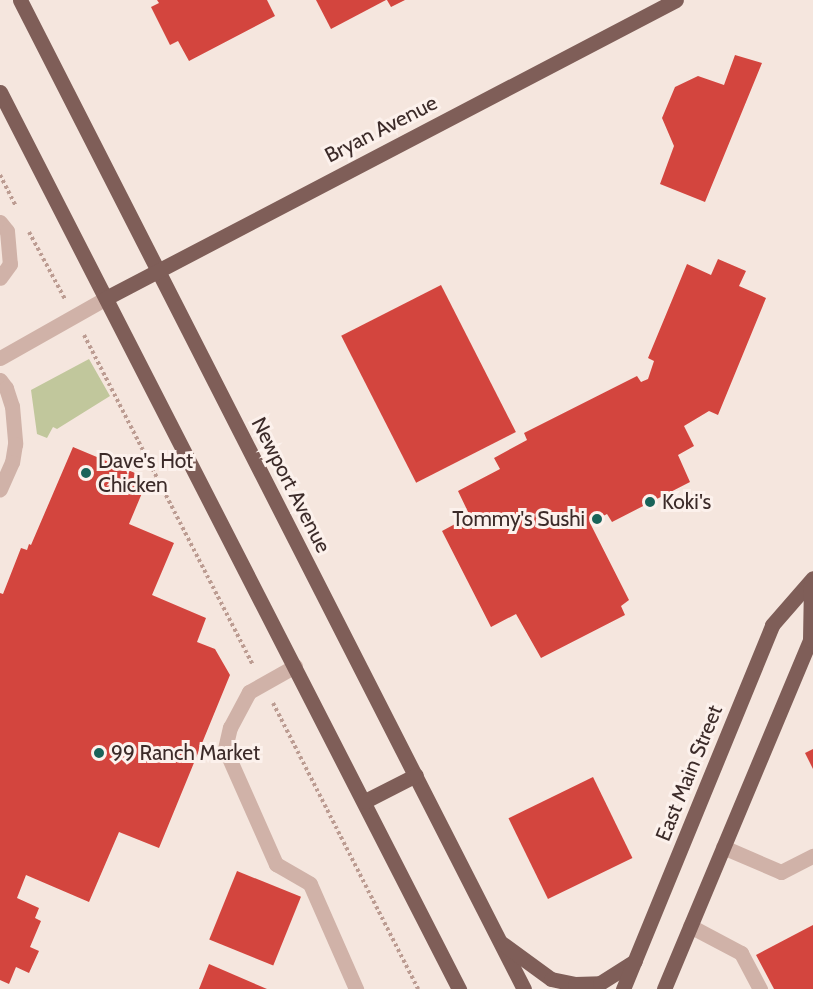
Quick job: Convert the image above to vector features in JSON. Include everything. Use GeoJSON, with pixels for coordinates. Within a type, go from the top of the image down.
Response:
{"type":"FeatureCollection","features":[{"type":"Feature","properties":{"kind":"main road","name":"Newport Avenue"},"geometry":{"type":"LineString","coordinates":[[20,0],[524,989]]}},
{"type":"Feature","properties":{"kind":"main road","name":"Bryan Avenue"},"geometry":{"type":"LineString","coordinates":[[106,298],[157,269],[676,0]]}},
{"type":"Feature","properties":{"kind":"main road"},"geometry":{"type":"LineString","coordinates":[[0,92],[365,801],[459,989]]}},
{"type":"Feature","properties":{"kind":"main road","name":"East Main Street"},"geometry":{"type":"LineString","coordinates":[[664,989],[810,640],[812,581]]}},
{"type":"Feature","properties":{"kind":"main road","name":"East Main Street"},"geometry":{"type":"LineString","coordinates":[[623,989],[772,626],[812,581]]}},
{"type":"Feature","properties":{"kind":"main road"},"geometry":{"type":"LineString","coordinates":[[365,801],[416,775]]}},
{"type":"Feature","properties":{"kind":"main road"},"geometry":{"type":"LineString","coordinates":[[500,941],[551,979],[575,984],[600,983],[635,960]]}},
{"type":"Feature","properties":{"kind":"lane"},"geometry":{"type":"LineString","coordinates":[[0,222],[7,231],[10,264],[0,278]]}},
{"type":"Feature","properties":{"kind":"lane"},"geometry":{"type":"LineString","coordinates":[[0,358],[106,298]]}},
{"type":"Feature","properties":{"kind":"lane"},"geometry":{"type":"LineString","coordinates":[[0,380],[6,388],[12,406],[15,444],[12,462],[0,489]]}},
{"type":"Feature","properties":{"kind":"lane"},"geometry":{"type":"LineString","coordinates":[[295,666],[249,692],[230,727],[225,749],[276,864],[310,884],[356,989]]}},
{"type":"Feature","properties":{"kind":"lane"},"geometry":{"type":"LineString","coordinates":[[723,847],[781,872],[813,856]]}},
{"type":"Feature","properties":{"kind":"lane"},"geometry":{"type":"LineString","coordinates":[[690,926],[741,953],[760,989]]}},
{"type":"Feature","properties":{"kind":"green space"},"geometry":{"type":"Polygon","coordinates":[[[89,359],[110,396],[57,429],[53,427],[47,438],[37,434],[31,390],[89,359]]]}},
{"type":"Feature","properties":{"kind":"building"},"geometry":{"type":"Polygon","coordinates":[[[157,0],[267,0],[275,16],[189,61],[178,41],[170,45],[151,7],[159,3],[157,0]]]}},
{"type":"Feature","properties":{"kind":"building"},"geometry":{"type":"Polygon","coordinates":[[[316,0],[386,0],[331,29],[316,0]]]}},
{"type":"Feature","properties":{"kind":"building"},"geometry":{"type":"Polygon","coordinates":[[[387,0],[405,0],[391,7],[387,0]]]}},
{"type":"Feature","properties":{"kind":"building"},"geometry":{"type":"Polygon","coordinates":[[[735,55],[762,63],[705,202],[660,184],[674,146],[662,118],[675,87],[698,76],[724,85],[735,55]]]}},
{"type":"Feature","properties":{"kind":"building"},"geometry":{"type":"Polygon","coordinates":[[[718,259],[746,271],[739,286],[766,298],[718,415],[709,411],[684,426],[694,446],[678,455],[690,482],[612,522],[607,514],[590,523],[629,600],[621,606],[625,615],[541,658],[516,614],[491,627],[442,531],[470,516],[458,491],[500,469],[494,458],[527,440],[524,433],[637,376],[641,382],[648,379],[654,361],[648,358],[687,264],[711,275],[718,259]]]}},
{"type":"Feature","properties":{"kind":"building"},"geometry":{"type":"Polygon","coordinates":[[[441,285],[516,432],[416,483],[341,336],[441,285]]]}},
{"type":"Feature","properties":{"kind":"building","name":"99 Ranch Market"},"geometry":{"type":"Polygon","coordinates":[[[73,447],[135,473],[133,481],[145,486],[129,524],[174,543],[152,595],[206,618],[197,642],[215,649],[230,675],[159,848],[119,832],[89,902],[26,875],[17,898],[39,908],[35,918],[41,921],[30,947],[39,951],[29,973],[16,967],[9,984],[0,980],[0,593],[3,594],[21,548],[27,550],[29,544],[31,545],[73,447]]]}},
{"type":"Feature","properties":{"kind":"building"},"geometry":{"type":"Polygon","coordinates":[[[813,749],[813,769],[805,753],[813,749]]]}},
{"type":"Feature","properties":{"kind":"building"},"geometry":{"type":"Polygon","coordinates":[[[593,777],[632,858],[548,899],[509,818],[593,777]]]}},
{"type":"Feature","properties":{"kind":"building"},"geometry":{"type":"Polygon","coordinates":[[[237,871],[301,897],[273,965],[209,940],[237,871]]]}},
{"type":"Feature","properties":{"kind":"building"},"geometry":{"type":"Polygon","coordinates":[[[813,925],[813,989],[774,989],[756,955],[813,925]]]}},
{"type":"Feature","properties":{"kind":"building"},"geometry":{"type":"Polygon","coordinates":[[[209,964],[267,989],[199,989],[209,964]]]}},
{"type":"Feature","properties":{"kind":"place","name":"Dave's Hot Chicken"},"geometry":{"type":"Point","coordinates":[86,473]}},
{"type":"Feature","properties":{"kind":"place","name":"Koki's"},"geometry":{"type":"Point","coordinates":[650,502]}},
{"type":"Feature","properties":{"kind":"place","name":"Tommy's Sushi"},"geometry":{"type":"Point","coordinates":[597,519]}},
{"type":"Feature","properties":{"kind":"place","name":"99 Ranch Market"},"geometry":{"type":"Point","coordinates":[99,753]}}]}
